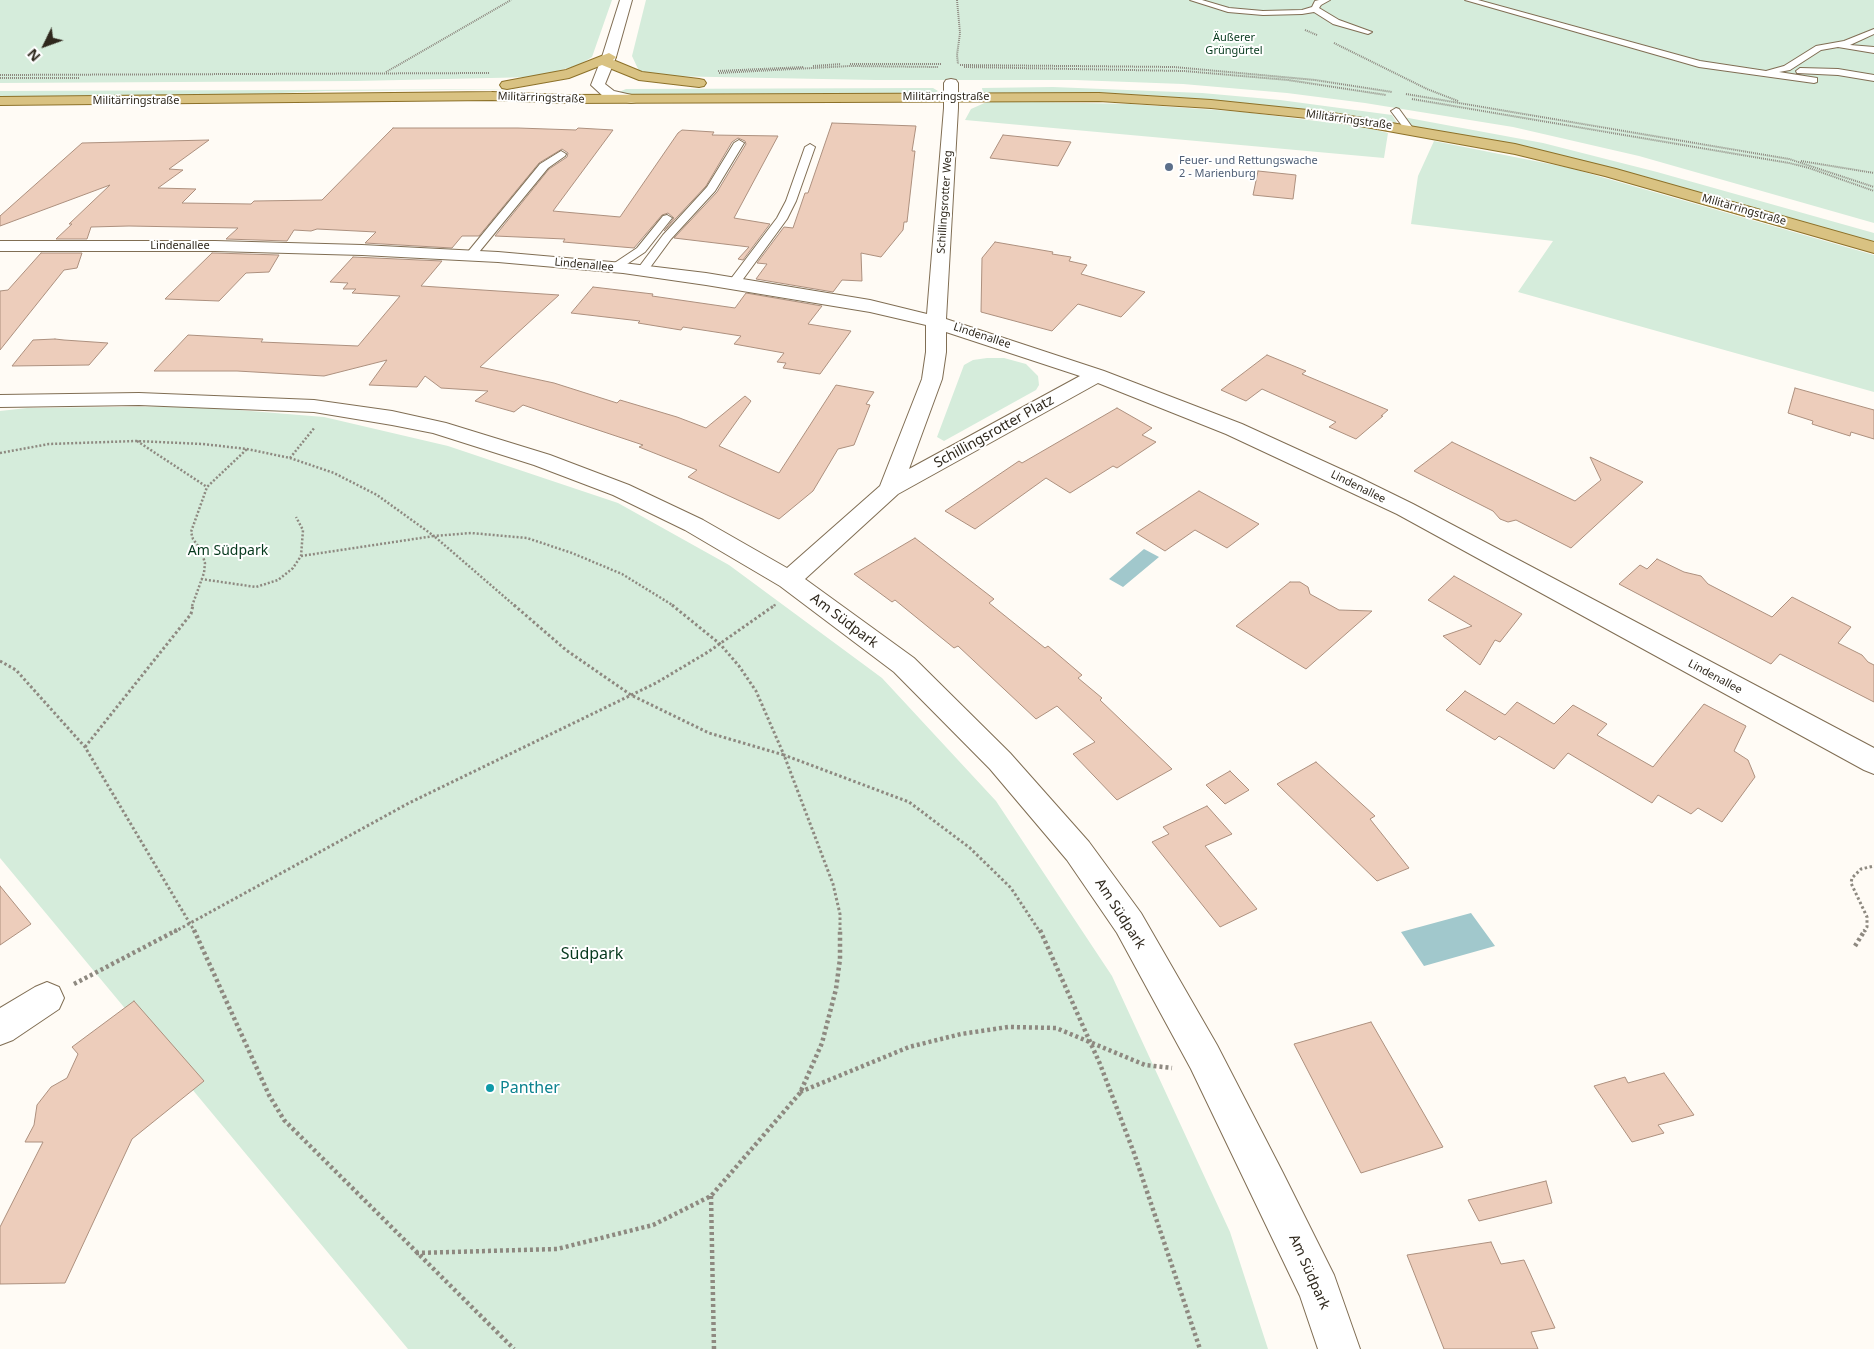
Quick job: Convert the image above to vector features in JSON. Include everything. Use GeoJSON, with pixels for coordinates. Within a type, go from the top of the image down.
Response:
{"type":"FeatureCollection","features":[{"type":"Feature","properties":{"kind":"main road"},"geometry":{"type":"LineString","coordinates":[[498,91],[569,74],[608,60],[639,76],[707,80]]}},
{"type":"Feature","properties":{"kind":"main road","name":"Militärringstraße"},"geometry":{"type":"LineString","coordinates":[[0,87],[571,92],[598,85],[707,80]]}},
{"type":"Feature","properties":{"kind":"main road","name":"Militärringstraße"},"geometry":{"type":"LineString","coordinates":[[948,88],[973,83],[1107,84],[1182,88]]}},
{"type":"Feature","properties":{"kind":"main road","name":"Militärringstraße"},"geometry":{"type":"LineString","coordinates":[[0,101],[498,91],[565,99],[631,99],[948,88],[1099,98],[1162,100],[1275,110],[1409,129],[1515,149],[1610,172],[1874,248]]}},
{"type":"Feature","properties":{"kind":"main road"},"geometry":{"type":"LineString","coordinates":[[1201,89],[1218,90]]}},
{"type":"Feature","properties":{"kind":"main road","name":"Militärringstraße"},"geometry":{"type":"LineString","coordinates":[[1391,111],[1447,120]]}},
{"type":"Feature","properties":{"kind":"street"},"geometry":{"type":"LineString","coordinates":[[626,0],[608,60],[598,85],[609,94],[631,99]]}},
{"type":"Feature","properties":{"kind":"street","name":"Schillingsrotter Weg"},"geometry":{"type":"LineString","coordinates":[[936,322],[948,88]]}},
{"type":"Feature","properties":{"kind":"street","name":"Lindenallee"},"geometry":{"type":"LineString","coordinates":[[0,246],[214,246],[471,255],[642,271],[734,284],[870,306],[936,322],[1098,375],[1234,429],[1405,509],[1874,762]]}},
{"type":"Feature","properties":{"kind":"street","name":"Schillingsrotter Platz"},"geometry":{"type":"LineString","coordinates":[[890,489],[932,379],[936,352],[936,322]]}},
{"type":"Feature","properties":{"kind":"street","name":"Schillingsrotter Platz"},"geometry":{"type":"LineString","coordinates":[[789,580],[890,489],[1098,375]]}},
{"type":"Feature","properties":{"kind":"street","name":"Am Südpark"},"geometry":{"type":"LineString","coordinates":[[0,401],[52,399],[211,401],[332,408],[438,428],[542,460],[621,490],[694,525],[789,580],[904,665],[1000,761],[1078,852],[1129,922],[1204,1057],[1319,1290],[1339,1349]]}},
{"type":"Feature","properties":{"kind":"street"},"geometry":{"type":"LineString","coordinates":[[0,1028],[47,998]]}},
{"type":"Feature","properties":{"kind":"lane"},"geometry":{"type":"LineString","coordinates":[[1194,0],[1228,10],[1263,13],[1296,12],[1315,9],[1336,22],[1368,32]]}},
{"type":"Feature","properties":{"kind":"lane"},"geometry":{"type":"LineString","coordinates":[[1315,9],[1318,3],[1326,0]]}},
{"type":"Feature","properties":{"kind":"lane"},"geometry":{"type":"LineString","coordinates":[[1469,0],[1699,64],[1814,80]]}},
{"type":"Feature","properties":{"kind":"lane"},"geometry":{"type":"LineString","coordinates":[[1520,14],[1517,7],[1522,3]]}},
{"type":"Feature","properties":{"kind":"lane"},"geometry":{"type":"LineString","coordinates":[[1761,73],[1787,68],[1810,52],[1858,39],[1874,31]]}},
{"type":"Feature","properties":{"kind":"lane"},"geometry":{"type":"LineString","coordinates":[[1836,45],[1874,50]]}},
{"type":"Feature","properties":{"kind":"lane"},"geometry":{"type":"LineString","coordinates":[[1775,71],[1831,72],[1874,78]]}},
{"type":"Feature","properties":{"kind":"lane"},"geometry":{"type":"LineString","coordinates":[[1391,111],[1409,129]]}},
{"type":"Feature","properties":{"kind":"lane"},"geometry":{"type":"LineString","coordinates":[[642,271],[667,237],[711,189],[739,143]]}},
{"type":"Feature","properties":{"kind":"lane"},"geometry":{"type":"LineString","coordinates":[[734,284],[782,219],[791,201],[810,146]]}},
{"type":"Feature","properties":{"kind":"lane"},"geometry":{"type":"LineString","coordinates":[[471,255],[544,166],[561,154]]}},
{"type":"Feature","properties":{"kind":"lane"},"geometry":{"type":"LineString","coordinates":[[614,268],[641,250],[667,218]]}},
{"type":"Feature","properties":{"kind":"path"},"geometry":{"type":"LineString","coordinates":[[378,76],[510,0]]}},
{"type":"Feature","properties":{"kind":"path"},"geometry":{"type":"LineString","coordinates":[[957,0],[960,33],[957,55],[959,67]]}},
{"type":"Feature","properties":{"kind":"path"},"geometry":{"type":"LineString","coordinates":[[1297,28],[1323,38]]}},
{"type":"Feature","properties":{"kind":"path"},"geometry":{"type":"LineString","coordinates":[[1331,41],[1474,110]]}},
{"type":"Feature","properties":{"kind":"path"},"geometry":{"type":"LineString","coordinates":[[968,65],[976,68],[1095,68],[1184,71],[1288,80],[1390,96]]}},
{"type":"Feature","properties":{"kind":"path"},"geometry":{"type":"LineString","coordinates":[[707,80],[776,71],[850,66],[940,67]]}},
{"type":"Feature","properties":{"kind":"path"},"geometry":{"type":"LineString","coordinates":[[0,75],[493,73]]}},
{"type":"Feature","properties":{"kind":"path"},"geometry":{"type":"LineString","coordinates":[[1409,99],[1789,163],[1874,190]]}},
{"type":"Feature","properties":{"kind":"path"},"geometry":{"type":"LineString","coordinates":[[1789,163],[1789,159],[1874,172]]}},
{"type":"Feature","properties":{"kind":"path"},"geometry":{"type":"LineString","coordinates":[[290,458],[332,408]]}},
{"type":"Feature","properties":{"kind":"path"},"geometry":{"type":"LineString","coordinates":[[136,441],[207,487]]}},
{"type":"Feature","properties":{"kind":"path"},"geometry":{"type":"LineString","coordinates":[[0,453],[49,444],[136,441],[203,444],[247,449],[290,458],[334,473],[377,495],[434,536],[566,650],[632,695],[709,733],[784,756],[909,802],[970,848],[1011,888],[1044,937],[1090,1041],[1134,1153],[1200,1349]]}},
{"type":"Feature","properties":{"kind":"path"},"geometry":{"type":"LineString","coordinates":[[85,747],[191,614],[205,563],[201,550],[191,532],[207,487],[247,449]]}},
{"type":"Feature","properties":{"kind":"path"},"geometry":{"type":"LineString","coordinates":[[201,579],[248,587],[264,586],[284,576],[301,556],[304,530],[296,517]]}},
{"type":"Feature","properties":{"kind":"path"},"geometry":{"type":"LineString","coordinates":[[301,556],[434,536],[471,533],[499,534],[526,538],[572,553],[622,574],[680,610],[720,644],[756,691],[784,756],[832,884],[840,914],[840,959],[836,989],[822,1043],[800,1092],[711,1196],[653,1225],[557,1249],[416,1253]]}},
{"type":"Feature","properties":{"kind":"path"},"geometry":{"type":"LineString","coordinates":[[47,998],[191,923],[409,804],[656,683],[720,644],[773,608],[789,580]]}},
{"type":"Feature","properties":{"kind":"path"},"geometry":{"type":"LineString","coordinates":[[0,660],[16,670],[85,747],[191,923],[269,1096],[284,1120],[514,1349]]}},
{"type":"Feature","properties":{"kind":"path"},"geometry":{"type":"LineString","coordinates":[[1855,946],[1867,927],[1867,917],[1850,883],[1852,878],[1861,869],[1874,866]]}},
{"type":"Feature","properties":{"kind":"path"},"geometry":{"type":"LineString","coordinates":[[800,1092],[909,1047],[935,1039],[985,1029],[1008,1027],[1056,1028],[1152,1067],[1174,1068],[1204,1057]]}},
{"type":"Feature","properties":{"kind":"path"},"geometry":{"type":"LineString","coordinates":[[711,1196],[714,1349]]}},
{"type":"Feature","properties":{"kind":"green space"},"geometry":{"type":"Polygon","coordinates":[[[0,0],[612,0],[592,57],[579,65],[535,77],[356,81],[0,83],[0,0]]]}},
{"type":"Feature","properties":{"kind":"green space","name":"Äußerer Grüngürtel"},"geometry":{"type":"Polygon","coordinates":[[[646,0],[1874,0],[1874,223],[1639,156],[1513,127],[1365,103],[1287,93],[1183,84],[1075,80],[876,80],[662,76],[639,71],[632,56],[646,0]]]}},
{"type":"Feature","properties":{"kind":"green space"},"geometry":{"type":"Polygon","coordinates":[[[1053,87],[1202,93],[1280,100],[1392,115],[1397,123],[1241,103],[1141,95],[983,94],[982,88],[1053,87]]]}},
{"type":"Feature","properties":{"kind":"green space"},"geometry":{"type":"Polygon","coordinates":[[[933,88],[938,91],[933,94],[633,95],[619,92],[626,89],[933,88]]]}},
{"type":"Feature","properties":{"kind":"green space"},"geometry":{"type":"Polygon","coordinates":[[[568,89],[326,91],[192,97],[0,98],[0,91],[568,89]]]}},
{"type":"Feature","properties":{"kind":"green space"},"geometry":{"type":"Polygon","coordinates":[[[989,101],[1130,104],[1244,112],[1365,127],[1388,133],[1384,158],[965,120],[971,109],[989,101]]]}},
{"type":"Feature","properties":{"kind":"green space"},"geometry":{"type":"Polygon","coordinates":[[[1403,117],[1543,143],[1657,172],[1874,233],[1874,242],[1596,164],[1516,145],[1411,126],[1403,117]]]}},
{"type":"Feature","properties":{"kind":"green space"},"geometry":{"type":"Polygon","coordinates":[[[1434,141],[1570,168],[1874,255],[1874,392],[1518,292],[1553,241],[1411,224],[1418,176],[1434,141]]]}},
{"type":"Feature","properties":{"kind":"green space"},"geometry":{"type":"Polygon","coordinates":[[[1004,358],[1026,364],[1038,376],[1039,385],[1036,390],[944,441],[937,437],[964,365],[973,360],[1004,358]]]}},
{"type":"Feature","properties":{"kind":"green space","name":"Südpark"},"geometry":{"type":"Polygon","coordinates":[[[189,406],[324,417],[448,446],[618,503],[729,565],[882,678],[996,801],[1112,976],[1230,1232],[1268,1349],[408,1349],[0,858],[0,411],[27,408],[189,406]]]}},
{"type":"Feature","properties":{"kind":"water"},"geometry":{"type":"Polygon","coordinates":[[[1144,549],[1159,557],[1123,587],[1109,579],[1144,549]]]}},
{"type":"Feature","properties":{"kind":"water"},"geometry":{"type":"Polygon","coordinates":[[[1471,913],[1495,946],[1424,966],[1401,932],[1471,913]]]}},
{"type":"Feature","properties":{"kind":"building"},"geometry":{"type":"Polygon","coordinates":[[[832,123],[916,126],[912,151],[915,151],[907,222],[904,222],[903,230],[881,257],[861,253],[862,281],[842,280],[833,292],[756,279],[767,264],[757,263],[784,227],[793,228],[805,193],[808,193],[832,123]]]}},
{"type":"Feature","properties":{"kind":"building"},"geometry":{"type":"Polygon","coordinates":[[[393,128],[576,130],[578,128],[613,130],[553,211],[620,217],[678,133],[682,130],[714,132],[712,135],[778,136],[734,218],[770,224],[743,260],[738,259],[749,247],[674,238],[717,192],[746,144],[745,141],[738,138],[732,142],[706,186],[664,231],[674,218],[668,213],[662,215],[634,248],[563,242],[565,239],[495,236],[549,169],[567,157],[568,153],[562,149],[539,163],[479,236],[462,236],[452,248],[365,243],[376,232],[317,229],[311,231],[294,230],[287,241],[226,239],[238,228],[129,226],[91,227],[87,239],[56,239],[110,185],[0,226],[0,216],[82,143],[209,140],[169,169],[183,170],[158,188],[196,189],[182,203],[251,204],[254,201],[322,200],[393,128]]]}},
{"type":"Feature","properties":{"kind":"building"},"geometry":{"type":"Polygon","coordinates":[[[1003,135],[1071,142],[1058,166],[990,158],[1003,135]]]}},
{"type":"Feature","properties":{"kind":"building"},"geometry":{"type":"Polygon","coordinates":[[[1258,171],[1296,175],[1293,199],[1253,195],[1258,171]]]}},
{"type":"Feature","properties":{"kind":"building"},"geometry":{"type":"Polygon","coordinates":[[[995,242],[1071,257],[1069,261],[1087,265],[1081,274],[1145,292],[1121,317],[1078,304],[1052,331],[981,312],[982,258],[995,242]]]}},
{"type":"Feature","properties":{"kind":"building"},"geometry":{"type":"Polygon","coordinates":[[[41,253],[82,253],[77,268],[64,270],[0,350],[0,291],[8,290],[41,253]]]}},
{"type":"Feature","properties":{"kind":"building"},"geometry":{"type":"Polygon","coordinates":[[[212,253],[279,255],[269,272],[246,273],[219,301],[165,299],[212,253]]]}},
{"type":"Feature","properties":{"kind":"building"},"geometry":{"type":"Polygon","coordinates":[[[353,257],[442,261],[421,286],[559,295],[480,367],[554,383],[617,403],[620,400],[706,428],[745,396],[751,401],[719,446],[779,473],[836,385],[874,392],[866,404],[870,405],[854,445],[838,449],[813,491],[779,519],[688,477],[697,470],[639,447],[643,445],[523,405],[514,412],[475,401],[488,391],[441,388],[425,376],[417,387],[369,385],[387,360],[324,376],[237,371],[154,371],[188,335],[263,339],[261,342],[358,346],[400,296],[352,293],[356,289],[343,289],[348,283],[330,282],[353,257]]]}},
{"type":"Feature","properties":{"kind":"building"},"geometry":{"type":"Polygon","coordinates":[[[593,287],[653,294],[652,296],[735,308],[746,293],[822,306],[808,324],[851,331],[820,374],[783,368],[786,363],[777,362],[784,353],[734,344],[741,336],[683,327],[681,330],[638,323],[640,321],[571,313],[593,287]]]}},
{"type":"Feature","properties":{"kind":"building"},"geometry":{"type":"Polygon","coordinates":[[[55,339],[108,343],[89,365],[12,366],[33,340],[55,339]]]}},
{"type":"Feature","properties":{"kind":"building"},"geometry":{"type":"Polygon","coordinates":[[[1267,355],[1306,371],[1302,374],[1388,410],[1356,439],[1329,427],[1336,422],[1262,389],[1246,401],[1221,390],[1267,355]]]}},
{"type":"Feature","properties":{"kind":"building"},"geometry":{"type":"Polygon","coordinates":[[[1795,388],[1874,410],[1874,439],[1851,432],[1850,436],[1812,424],[1813,421],[1788,413],[1795,388]]]}},
{"type":"Feature","properties":{"kind":"building"},"geometry":{"type":"Polygon","coordinates":[[[1117,408],[1152,428],[1142,435],[1156,442],[1117,468],[1113,466],[1070,493],[1046,478],[975,529],[945,511],[1019,461],[1022,463],[1117,408]]]}},
{"type":"Feature","properties":{"kind":"building"},"geometry":{"type":"Polygon","coordinates":[[[1452,442],[1575,501],[1601,480],[1590,457],[1643,482],[1571,548],[1516,520],[1508,522],[1500,519],[1493,511],[1414,471],[1452,442]]]}},
{"type":"Feature","properties":{"kind":"building"},"geometry":{"type":"Polygon","coordinates":[[[1199,491],[1259,524],[1227,548],[1195,530],[1165,551],[1136,533],[1199,491]]]}},
{"type":"Feature","properties":{"kind":"building"},"geometry":{"type":"Polygon","coordinates":[[[915,538],[994,599],[989,603],[1045,648],[1048,646],[1082,675],[1078,678],[1102,698],[1100,700],[1172,769],[1117,800],[1073,754],[1095,742],[1057,706],[1036,719],[958,646],[954,648],[895,600],[892,602],[854,574],[915,538]]]}},
{"type":"Feature","properties":{"kind":"building"},"geometry":{"type":"Polygon","coordinates":[[[1657,559],[1684,572],[1701,576],[1708,584],[1772,617],[1792,597],[1851,627],[1838,643],[1862,655],[1868,662],[1874,665],[1874,702],[1780,654],[1771,664],[1619,584],[1640,565],[1647,569],[1657,559]]]}},
{"type":"Feature","properties":{"kind":"building"},"geometry":{"type":"Polygon","coordinates":[[[1454,576],[1522,614],[1500,642],[1495,640],[1480,665],[1443,636],[1472,626],[1428,600],[1454,576]]]}},
{"type":"Feature","properties":{"kind":"building"},"geometry":{"type":"Polygon","coordinates":[[[1290,582],[1300,582],[1308,587],[1310,594],[1339,610],[1372,611],[1306,669],[1236,626],[1290,582]]]}},
{"type":"Feature","properties":{"kind":"building"},"geometry":{"type":"Polygon","coordinates":[[[1465,691],[1505,715],[1517,702],[1554,724],[1573,705],[1607,724],[1597,735],[1653,767],[1704,704],[1746,726],[1734,751],[1748,760],[1755,777],[1722,822],[1698,808],[1691,814],[1658,795],[1652,803],[1568,753],[1554,769],[1499,736],[1495,740],[1446,710],[1465,691]]]}},
{"type":"Feature","properties":{"kind":"building"},"geometry":{"type":"Polygon","coordinates":[[[1316,762],[1375,816],[1370,819],[1409,868],[1377,881],[1277,784],[1316,762]]]}},
{"type":"Feature","properties":{"kind":"building"},"geometry":{"type":"Polygon","coordinates":[[[1230,771],[1249,790],[1225,804],[1206,785],[1230,771]]]}},
{"type":"Feature","properties":{"kind":"building"},"geometry":{"type":"Polygon","coordinates":[[[1207,806],[1232,834],[1205,846],[1257,909],[1220,927],[1152,842],[1169,834],[1163,827],[1207,806]]]}},
{"type":"Feature","properties":{"kind":"building"},"geometry":{"type":"Polygon","coordinates":[[[0,886],[31,924],[0,945],[0,886]]]}},
{"type":"Feature","properties":{"kind":"building"},"geometry":{"type":"Polygon","coordinates":[[[134,1001],[204,1081],[132,1139],[65,1283],[0,1284],[0,1227],[43,1142],[25,1142],[34,1125],[37,1105],[51,1087],[67,1078],[78,1054],[72,1047],[134,1001]]]}},
{"type":"Feature","properties":{"kind":"building"},"geometry":{"type":"Polygon","coordinates":[[[1371,1022],[1443,1147],[1361,1173],[1294,1044],[1371,1022]]]}},
{"type":"Feature","properties":{"kind":"building"},"geometry":{"type":"Polygon","coordinates":[[[1664,1073],[1694,1115],[1658,1125],[1664,1133],[1632,1142],[1594,1086],[1625,1077],[1628,1083],[1664,1073]]]}},
{"type":"Feature","properties":{"kind":"building"},"geometry":{"type":"Polygon","coordinates":[[[1546,1181],[1552,1203],[1479,1221],[1468,1200],[1546,1181]]]}},
{"type":"Feature","properties":{"kind":"building"},"geometry":{"type":"Polygon","coordinates":[[[1491,1242],[1501,1264],[1524,1260],[1555,1328],[1531,1332],[1538,1349],[1444,1349],[1407,1255],[1491,1242]]]}},
{"type":"Feature","properties":{"kind":"place","name":"Feuer- und Rettungswache 2 - Marienburg"},"geometry":{"type":"Point","coordinates":[1169,167]}},
{"type":"Feature","properties":{"kind":"place","name":"Panther"},"geometry":{"type":"Point","coordinates":[490,1088]}}]}
